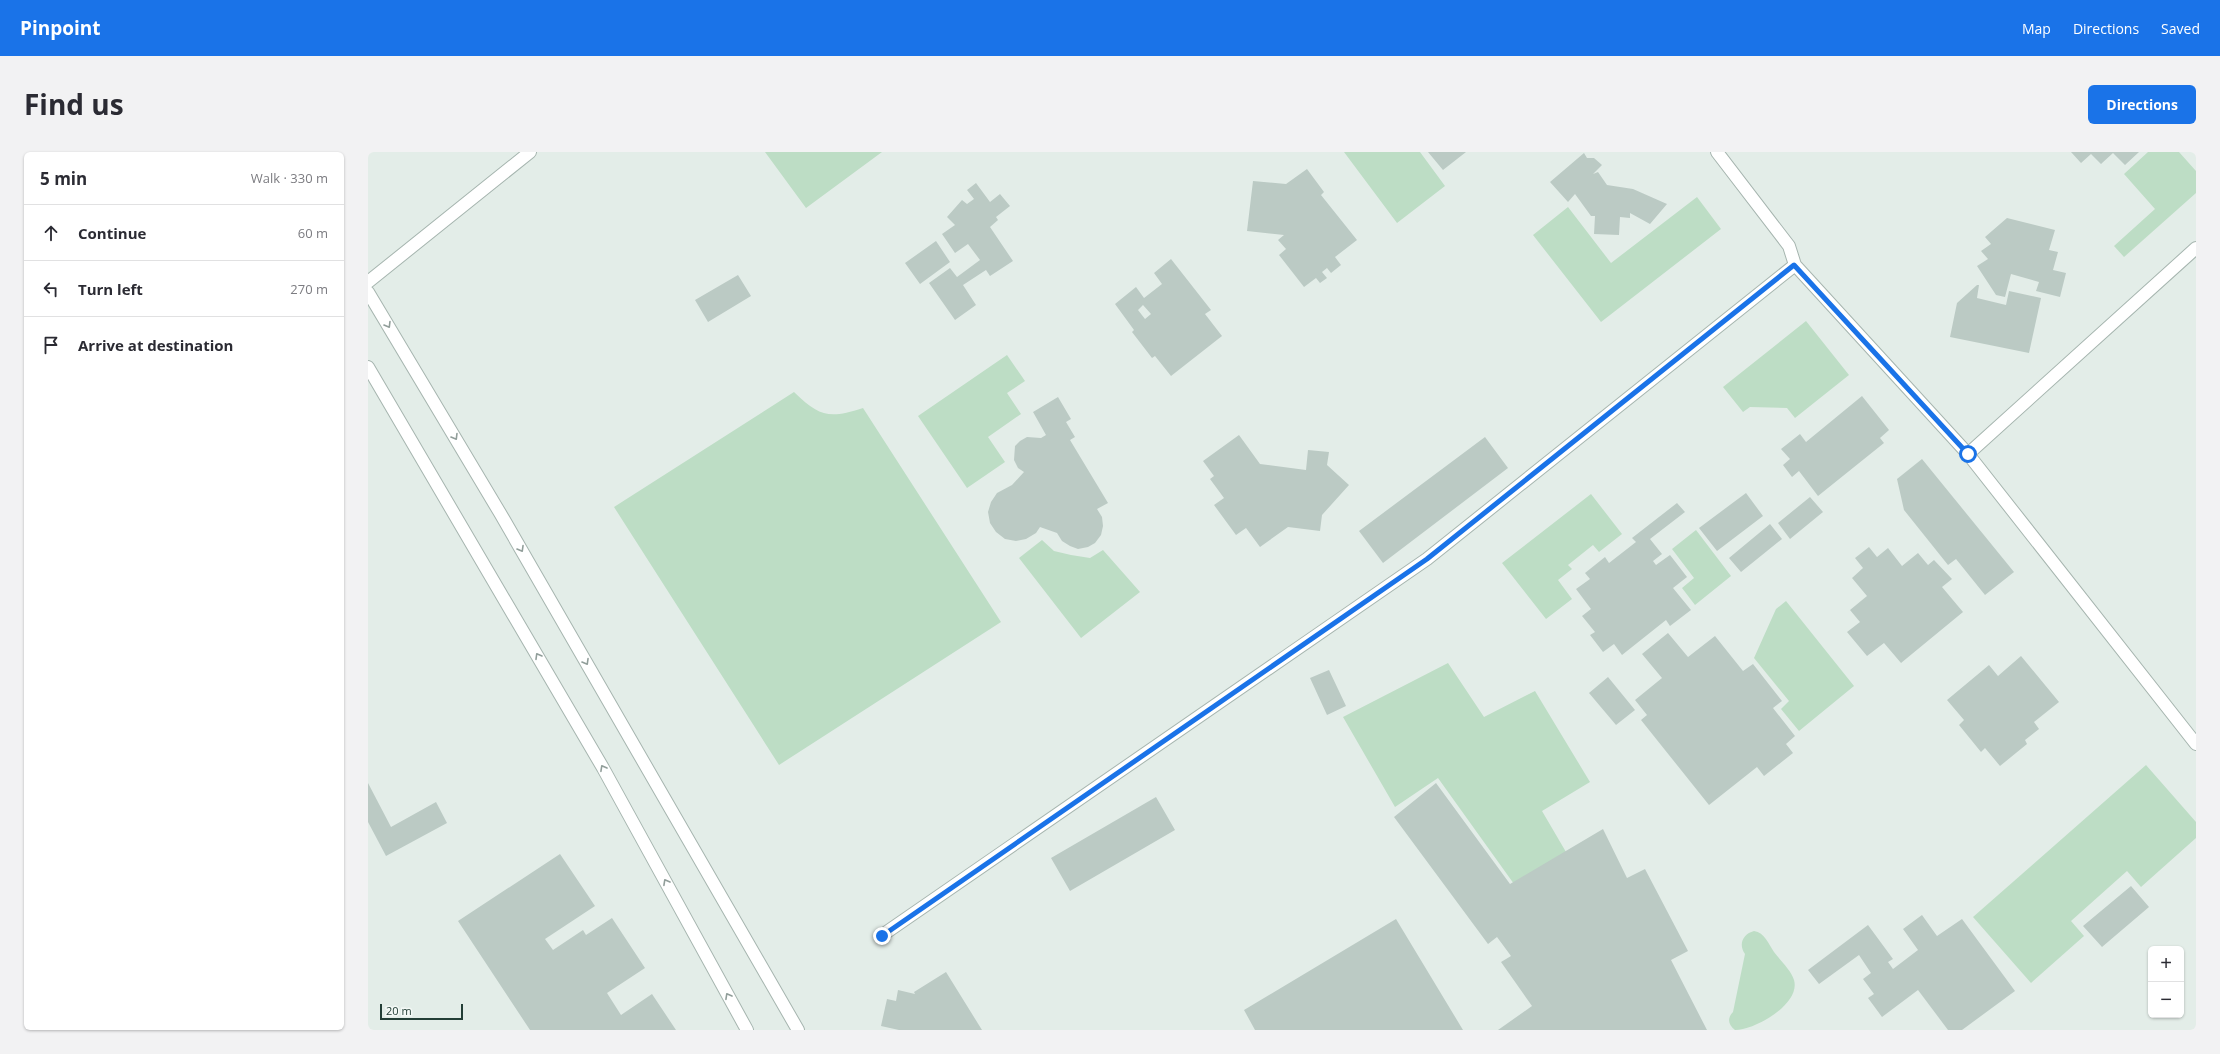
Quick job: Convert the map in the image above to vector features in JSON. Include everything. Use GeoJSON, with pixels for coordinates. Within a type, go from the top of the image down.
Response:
{"type":"FeatureCollection","features":[{"type":"Feature","properties":{"kind":"street"},"geometry":{"type":"LineString","coordinates":[[368,282],[530,152]]}},
{"type":"Feature","properties":{"kind":"street"},"geometry":{"type":"LineString","coordinates":[[1717,152],[1789,246],[1794,265],[1968,454],[2196,744]]}},
{"type":"Feature","properties":{"kind":"street"},"geometry":{"type":"LineString","coordinates":[[1968,454],[2196,248]]}},
{"type":"Feature","properties":{"kind":"street"},"geometry":{"type":"LineString","coordinates":[[882,936],[1427,559],[1794,265]]}},
{"type":"Feature","properties":{"kind":"street"},"geometry":{"type":"LineString","coordinates":[[368,292],[500,513],[798,1030]]}},
{"type":"Feature","properties":{"kind":"street"},"geometry":{"type":"LineString","coordinates":[[368,367],[603,768],[747,1030]]}},
{"type":"Feature","properties":{"kind":"green space"},"geometry":{"type":"Polygon","coordinates":[[[765,152],[882,152],[806,208],[765,152]]]}},
{"type":"Feature","properties":{"kind":"green space"},"geometry":{"type":"Polygon","coordinates":[[[1344,152],[1420,152],[1445,186],[1397,223],[1344,152]]]}},
{"type":"Feature","properties":{"kind":"green space"},"geometry":{"type":"Polygon","coordinates":[[[2148,152],[2179,152],[2196,171],[2196,193],[2124,257],[2114,246],[2155,209],[2124,174],[2148,152]]]}},
{"type":"Feature","properties":{"kind":"green space"},"geometry":{"type":"Polygon","coordinates":[[[1697,197],[1721,229],[1601,322],[1533,235],[1568,207],[1611,263],[1697,197]]]}},
{"type":"Feature","properties":{"kind":"green space"},"geometry":{"type":"Polygon","coordinates":[[[1806,321],[1849,375],[1795,418],[1787,408],[1750,407],[1743,412],[1723,387],[1806,321]]]}},
{"type":"Feature","properties":{"kind":"green space"},"geometry":{"type":"Polygon","coordinates":[[[1007,355],[1025,381],[1007,393],[1021,414],[988,437],[1005,462],[967,488],[918,416],[1007,355]]]}},
{"type":"Feature","properties":{"kind":"green space"},"geometry":{"type":"Polygon","coordinates":[[[794,392],[811,407],[826,414],[842,414],[863,408],[1001,622],[779,765],[614,507],[794,392]]]}},
{"type":"Feature","properties":{"kind":"green space"},"geometry":{"type":"Polygon","coordinates":[[[1591,494],[1622,534],[1599,552],[1593,545],[1568,565],[1572,569],[1558,580],[1572,599],[1546,619],[1502,563],[1591,494]]]}},
{"type":"Feature","properties":{"kind":"green space"},"geometry":{"type":"Polygon","coordinates":[[[1696,530],[1731,576],[1695,605],[1682,588],[1694,578],[1672,549],[1696,530]]]}},
{"type":"Feature","properties":{"kind":"green space"},"geometry":{"type":"Polygon","coordinates":[[[1042,540],[1054,551],[1071,555],[1090,558],[1103,550],[1140,592],[1081,638],[1019,558],[1042,540]]]}},
{"type":"Feature","properties":{"kind":"green space"},"geometry":{"type":"Polygon","coordinates":[[[1786,601],[1854,686],[1799,731],[1781,709],[1789,701],[1754,658],[1776,609],[1786,601]]]}},
{"type":"Feature","properties":{"kind":"green space"},"geometry":{"type":"Polygon","coordinates":[[[1448,663],[1484,717],[1535,691],[1590,782],[1542,811],[1566,852],[1514,884],[1438,778],[1395,807],[1343,717],[1448,663]]]}},
{"type":"Feature","properties":{"kind":"green space"},"geometry":{"type":"Polygon","coordinates":[[[2146,765],[2196,822],[2196,838],[2141,887],[2127,871],[2071,921],[2084,936],[2031,983],[1973,917],[2146,765]]]}},
{"type":"Feature","properties":{"kind":"green space"},"geometry":{"type":"Polygon","coordinates":[[[1754,931],[1764,936],[1774,952],[1793,976],[1794,989],[1791,998],[1775,1014],[1754,1026],[1735,1030],[1731,1026],[1729,1019],[1733,1012],[1745,954],[1742,943],[1747,934],[1754,931]]]}},
{"type":"Feature","properties":{"kind":"building"},"geometry":{"type":"Polygon","coordinates":[[[1428,152],[1466,152],[1443,170],[1428,152]]]}},
{"type":"Feature","properties":{"kind":"building"},"geometry":{"type":"Polygon","coordinates":[[[2071,152],[2139,152],[2125,165],[2113,153],[2101,164],[2091,154],[2081,163],[2071,152]]]}},
{"type":"Feature","properties":{"kind":"building"},"geometry":{"type":"Polygon","coordinates":[[[1584,153],[1587,158],[1594,158],[1602,165],[1593,174],[1598,172],[1607,185],[1633,189],[1667,204],[1650,224],[1630,213],[1630,218],[1620,217],[1619,235],[1594,234],[1595,216],[1591,216],[1575,194],[1568,202],[1550,182],[1584,153]]]}},
{"type":"Feature","properties":{"kind":"building"},"geometry":{"type":"Polygon","coordinates":[[[1307,169],[1324,192],[1321,195],[1357,240],[1335,257],[1341,265],[1331,273],[1327,268],[1322,272],[1327,278],[1320,283],[1316,278],[1304,287],[1279,255],[1286,249],[1278,240],[1284,235],[1247,231],[1253,181],[1286,184],[1307,169]]]}},
{"type":"Feature","properties":{"kind":"building"},"geometry":{"type":"Polygon","coordinates":[[[976,183],[990,202],[1000,194],[1010,206],[996,217],[998,220],[990,227],[1013,261],[990,276],[986,270],[963,285],[976,305],[955,320],[929,283],[950,268],[957,277],[980,260],[968,244],[955,253],[942,234],[955,225],[947,217],[962,200],[967,204],[974,199],[967,190],[976,183]]]}},
{"type":"Feature","properties":{"kind":"building"},"geometry":{"type":"Polygon","coordinates":[[[2007,218],[2055,230],[2049,250],[2058,252],[2053,270],[2066,273],[2060,297],[2036,291],[2039,282],[2011,274],[2005,297],[1996,295],[1977,266],[1988,259],[1981,251],[1991,244],[1985,237],[2007,218]]]}},
{"type":"Feature","properties":{"kind":"building"},"geometry":{"type":"Polygon","coordinates":[[[936,241],[950,262],[920,284],[905,263],[936,241]]]}},
{"type":"Feature","properties":{"kind":"building"},"geometry":{"type":"Polygon","coordinates":[[[1171,259],[1211,310],[1205,314],[1222,336],[1171,376],[1155,356],[1152,358],[1132,332],[1134,330],[1115,304],[1136,287],[1144,298],[1162,284],[1154,273],[1171,259]],[[1143,305],[1138,310],[1145,319],[1151,314],[1143,305]]]}},
{"type":"Feature","properties":{"kind":"building"},"geometry":{"type":"Polygon","coordinates":[[[738,275],[751,296],[708,322],[695,300],[738,275]]]}},
{"type":"Feature","properties":{"kind":"building"},"geometry":{"type":"Polygon","coordinates":[[[1977,285],[1979,285],[1977,298],[2006,305],[2009,291],[2041,298],[2029,353],[1950,337],[1957,303],[1977,285]]]}},
{"type":"Feature","properties":{"kind":"building"},"geometry":{"type":"Polygon","coordinates":[[[1862,396],[1889,430],[1880,438],[1884,443],[1818,496],[1799,471],[1792,477],[1783,465],[1790,459],[1781,449],[1800,434],[1806,442],[1862,396]]]}},
{"type":"Feature","properties":{"kind":"building"},"geometry":{"type":"Polygon","coordinates":[[[1058,397],[1071,419],[1066,422],[1075,437],[1070,440],[1108,503],[1097,509],[1102,517],[1103,526],[1101,535],[1095,543],[1088,547],[1078,549],[1062,541],[1057,533],[1040,527],[1036,533],[1026,539],[1016,541],[1005,539],[996,532],[990,523],[988,512],[991,502],[997,493],[1012,485],[1024,472],[1018,468],[1014,460],[1015,446],[1027,437],[1041,438],[1046,435],[1033,412],[1058,397]]]}},
{"type":"Feature","properties":{"kind":"building"},"geometry":{"type":"Polygon","coordinates":[[[1239,435],[1260,464],[1306,470],[1308,450],[1329,452],[1327,465],[1349,485],[1322,515],[1320,531],[1288,527],[1260,547],[1246,528],[1236,535],[1214,505],[1224,498],[1210,479],[1214,476],[1203,461],[1239,435]]]}},
{"type":"Feature","properties":{"kind":"building"},"geometry":{"type":"Polygon","coordinates":[[[1485,437],[1508,468],[1383,563],[1359,531],[1485,437]]]}},
{"type":"Feature","properties":{"kind":"building"},"geometry":{"type":"Polygon","coordinates":[[[1922,459],[2014,572],[1985,595],[1956,559],[1948,565],[1904,510],[1897,479],[1922,459]]]}},
{"type":"Feature","properties":{"kind":"building"},"geometry":{"type":"Polygon","coordinates":[[[1746,493],[1763,516],[1717,551],[1699,528],[1746,493]]]}},
{"type":"Feature","properties":{"kind":"building"},"geometry":{"type":"Polygon","coordinates":[[[1810,497],[1823,512],[1790,539],[1778,523],[1810,497]]]}},
{"type":"Feature","properties":{"kind":"building"},"geometry":{"type":"Polygon","coordinates":[[[1677,503],[1685,512],[1650,539],[1662,554],[1653,561],[1656,565],[1670,555],[1687,577],[1673,588],[1691,610],[1670,626],[1666,620],[1622,655],[1614,644],[1603,652],[1590,635],[1595,632],[1582,616],[1591,609],[1576,589],[1590,579],[1585,573],[1605,557],[1609,563],[1636,542],[1632,538],[1677,503]]]}},
{"type":"Feature","properties":{"kind":"building"},"geometry":{"type":"Polygon","coordinates":[[[1770,524],[1782,539],[1741,572],[1729,558],[1770,524]]]}},
{"type":"Feature","properties":{"kind":"building"},"geometry":{"type":"Polygon","coordinates":[[[1869,547],[1877,557],[1888,548],[1902,566],[1918,553],[1928,565],[1934,560],[1952,579],[1942,587],[1963,612],[1901,663],[1884,643],[1867,656],[1847,632],[1860,622],[1850,610],[1867,596],[1852,578],[1863,568],[1855,558],[1869,547]]]}},
{"type":"Feature","properties":{"kind":"building"},"geometry":{"type":"Polygon","coordinates":[[[1668,633],[1688,657],[1715,636],[1743,671],[1753,664],[1782,701],[1773,708],[1795,736],[1786,744],[1793,753],[1764,776],[1757,767],[1709,805],[1641,720],[1647,715],[1635,700],[1662,678],[1642,654],[1668,633]]]}},
{"type":"Feature","properties":{"kind":"building"},"geometry":{"type":"Polygon","coordinates":[[[2021,656],[2059,702],[2034,722],[2039,729],[2025,740],[2027,744],[2000,766],[1985,748],[1981,752],[1959,725],[1964,720],[1947,700],[1989,665],[1998,676],[2021,656]]]}},
{"type":"Feature","properties":{"kind":"building"},"geometry":{"type":"Polygon","coordinates":[[[1329,670],[1346,706],[1327,715],[1310,678],[1329,670]]]}},
{"type":"Feature","properties":{"kind":"building"},"geometry":{"type":"Polygon","coordinates":[[[1608,677],[1635,710],[1616,725],[1589,693],[1608,677]]]}},
{"type":"Feature","properties":{"kind":"building"},"geometry":{"type":"Polygon","coordinates":[[[368,783],[391,827],[436,802],[447,823],[386,856],[368,822],[368,783]]]}},
{"type":"Feature","properties":{"kind":"building"},"geometry":{"type":"Polygon","coordinates":[[[1436,783],[1510,884],[1603,829],[1627,878],[1645,869],[1688,951],[1671,960],[1707,1030],[1498,1030],[1532,1006],[1501,962],[1511,956],[1497,937],[1488,944],[1394,817],[1436,783]]]}},
{"type":"Feature","properties":{"kind":"building"},"geometry":{"type":"Polygon","coordinates":[[[1156,797],[1175,830],[1070,891],[1051,858],[1156,797]]]}},
{"type":"Feature","properties":{"kind":"building"},"geometry":{"type":"Polygon","coordinates":[[[560,854],[595,906],[545,939],[553,950],[583,930],[586,935],[612,918],[645,968],[607,993],[621,1015],[652,994],[676,1030],[530,1030],[458,921],[560,854]]]}},
{"type":"Feature","properties":{"kind":"building"},"geometry":{"type":"Polygon","coordinates":[[[2131,886],[2149,907],[2102,947],[2083,926],[2131,886]]]}},
{"type":"Feature","properties":{"kind":"building"},"geometry":{"type":"Polygon","coordinates":[[[1922,915],[1937,936],[1962,919],[2015,991],[1962,1030],[1948,1030],[1918,990],[1882,1017],[1868,998],[1874,994],[1863,979],[1871,973],[1859,955],[1819,984],[1808,970],[1868,925],[1893,959],[1888,962],[1893,969],[1918,950],[1903,929],[1922,915]]]}},
{"type":"Feature","properties":{"kind":"building"},"geometry":{"type":"Polygon","coordinates":[[[1396,919],[1463,1030],[1255,1030],[1244,1010],[1396,919]]]}},
{"type":"Feature","properties":{"kind":"building"},"geometry":{"type":"Polygon","coordinates":[[[946,972],[982,1030],[899,1030],[881,1026],[887,999],[896,1001],[898,990],[915,994],[914,992],[946,972]]]}},
{"type":"Feature","properties":{"kind":"route"},"geometry":{"type":"LineString","coordinates":[[882,936],[1427,559],[1794,265],[1968,454]]}}]}
